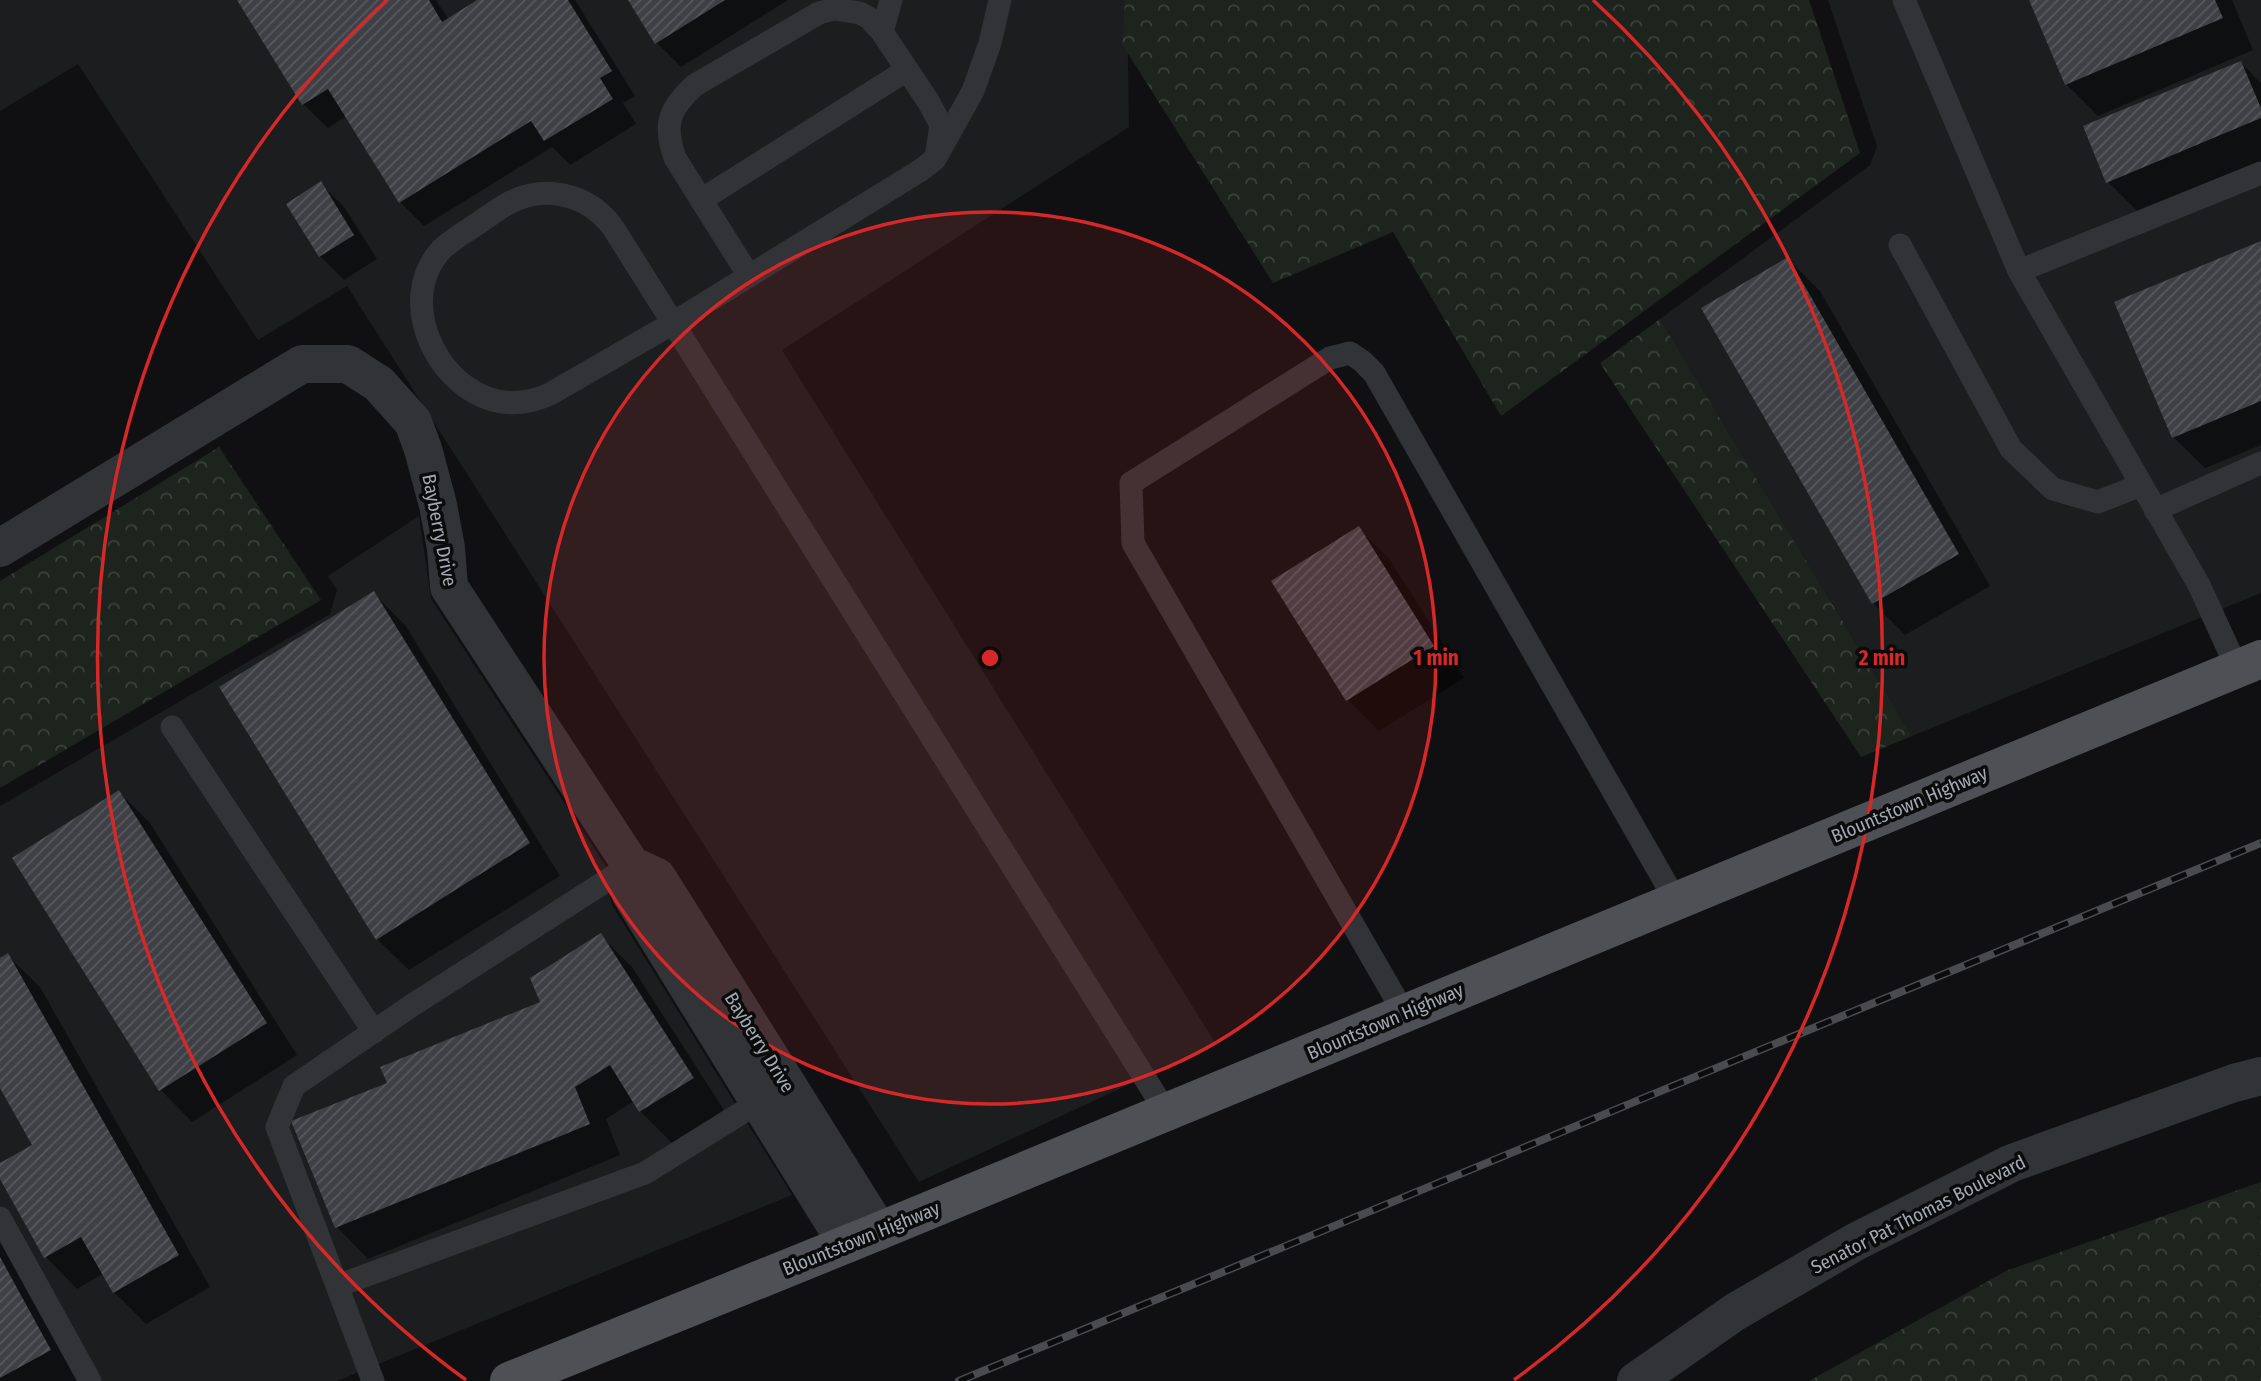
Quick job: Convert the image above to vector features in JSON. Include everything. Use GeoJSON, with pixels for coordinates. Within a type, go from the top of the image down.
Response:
{"type":"FeatureCollection","features":[{"type":"Feature","properties":{"kind":"main road","name":"Blountstown Highway"},"geometry":{"type":"LineString","coordinates":[[509,1381],[863,1238],[2249,664]]}},
{"type":"Feature","properties":{"kind":"street","name":"Bayberry Drive"},"geometry":{"type":"LineString","coordinates":[[0,548],[302,363],[348,364],[379,384],[413,422],[423,449],[438,505],[446,548],[449,587],[631,865],[657,877],[863,1238]]}},
{"type":"Feature","properties":{"kind":"street","name":"Bayberry Drive"},"geometry":{"type":"LineString","coordinates":[[631,865],[630,893],[759,1102],[863,1238]]}},
{"type":"Feature","properties":{"kind":"street","name":"Senator Pat Thomas Boulevard"},"geometry":{"type":"LineString","coordinates":[[1636,1381],[1757,1299],[1857,1241],[2012,1163],[2234,1083],[2261,1076]]}},
{"type":"Feature","properties":{"kind":"lane"},"geometry":{"type":"LineString","coordinates":[[882,32],[891,0]]}},
{"type":"Feature","properties":{"kind":"lane"},"geometry":{"type":"LineString","coordinates":[[1000,0],[974,92],[935,159],[673,323],[550,394],[533,402],[506,403],[472,391],[458,381],[440,360],[424,326],[421,307],[427,273],[443,249],[507,204],[525,197],[560,194],[586,202],[602,213],[673,323],[1166,1112]]}},
{"type":"Feature","properties":{"kind":"lane"},"geometry":{"type":"LineString","coordinates":[[1904,0],[2019,271],[2199,586],[2249,664]]}},
{"type":"Feature","properties":{"kind":"lane"},"geometry":{"type":"LineString","coordinates":[[748,276],[675,158],[669,142],[670,114],[695,85],[818,13],[835,9],[860,13],[882,32],[941,125],[935,159]]}},
{"type":"Feature","properties":{"kind":"lane"},"geometry":{"type":"LineString","coordinates":[[701,200],[907,70]]}},
{"type":"Feature","properties":{"kind":"lane"},"geometry":{"type":"LineString","coordinates":[[2019,271],[2261,173]]}},
{"type":"Feature","properties":{"kind":"lane"},"geometry":{"type":"LineString","coordinates":[[1900,245],[2011,449],[2053,489],[2098,502],[2141,485]]}},
{"type":"Feature","properties":{"kind":"lane"},"geometry":{"type":"LineString","coordinates":[[1404,1013],[1133,543],[1131,483],[1330,358],[1350,353],[1362,360],[1374,373],[1676,901]]}},
{"type":"Feature","properties":{"kind":"lane"},"geometry":{"type":"LineString","coordinates":[[2155,510],[2261,463]]}},
{"type":"Feature","properties":{"kind":"lane"},"geometry":{"type":"LineString","coordinates":[[172,727],[373,1032]]}},
{"type":"Feature","properties":{"kind":"lane"},"geometry":{"type":"LineString","coordinates":[[373,1381],[277,1127],[294,1086],[631,865]]}},
{"type":"Feature","properties":{"kind":"lane"},"geometry":{"type":"LineString","coordinates":[[337,1286],[645,1173],[759,1102]]}},
{"type":"Feature","properties":{"kind":"lane"},"geometry":{"type":"LineString","coordinates":[[0,1218],[90,1381]]}},
{"type":"Feature","properties":{"kind":"shaded area"},"geometry":{"type":"Polygon","coordinates":[[[0,0],[1127,0],[1129,127],[782,350],[1216,1044],[919,1182],[347,286],[258,340],[78,64],[0,111],[0,0]]]}},
{"type":"Feature","properties":{"kind":"shaded area"},"geometry":{"type":"Polygon","coordinates":[[[1828,0],[2261,0],[2261,593],[1912,736],[1660,319],[1870,165],[1877,146],[1828,0]]]}},
{"type":"Feature","properties":{"kind":"shaded area"},"geometry":{"type":"Polygon","coordinates":[[[419,516],[431,599],[607,868],[612,905],[792,1195],[337,1381],[0,1381],[0,806],[330,614],[337,590],[328,576],[419,516]]]}},
{"type":"Feature","properties":{"kind":"green space"},"geometry":{"type":"Polygon","coordinates":[[[1125,0],[1809,0],[1860,153],[1501,416],[1393,232],[1273,283],[1122,44],[1125,0]]]}},
{"type":"Feature","properties":{"kind":"green space"},"geometry":{"type":"Polygon","coordinates":[[[1660,319],[1912,736],[1861,757],[1600,363],[1660,319]]]}},
{"type":"Feature","properties":{"kind":"green space"},"geometry":{"type":"Polygon","coordinates":[[[219,447],[321,600],[0,788],[0,581],[219,447]]]}},
{"type":"Feature","properties":{"kind":"green space"},"geometry":{"type":"Polygon","coordinates":[[[2261,1182],[2261,1381],[1809,1381],[2008,1270],[2261,1182]]]}},
{"type":"Feature","properties":{"kind":"building"},"geometry":{"type":"Polygon","coordinates":[[[237,0],[429,0],[442,22],[477,0],[568,0],[612,71],[600,78],[613,99],[544,141],[531,121],[399,203],[328,89],[302,105],[237,0]]]}},
{"type":"Feature","properties":{"kind":"building"},"geometry":{"type":"Polygon","coordinates":[[[628,0],[725,0],[655,44],[628,0]]]}},
{"type":"Feature","properties":{"kind":"building"},"geometry":{"type":"Polygon","coordinates":[[[2029,0],[2215,0],[2223,18],[2065,85],[2029,0]]]}},
{"type":"Feature","properties":{"kind":"building"},"geometry":{"type":"Polygon","coordinates":[[[2241,61],[2261,108],[2261,118],[2106,183],[2083,126],[2241,61]]]}},
{"type":"Feature","properties":{"kind":"building"},"geometry":{"type":"Polygon","coordinates":[[[321,181],[354,235],[319,257],[286,204],[321,181]]]}},
{"type":"Feature","properties":{"kind":"building"},"geometry":{"type":"Polygon","coordinates":[[[2261,241],[2261,401],[2172,438],[2114,302],[2261,241]]]}},
{"type":"Feature","properties":{"kind":"building"},"geometry":{"type":"Polygon","coordinates":[[[1788,257],[1959,554],[1872,604],[1701,308],[1788,257]]]}},
{"type":"Feature","properties":{"kind":"building"},"geometry":{"type":"Polygon","coordinates":[[[1359,526],[1434,646],[1346,701],[1271,581],[1359,526]]]}},
{"type":"Feature","properties":{"kind":"building"},"geometry":{"type":"Polygon","coordinates":[[[374,591],[530,843],[376,940],[219,687],[374,591]]]}},
{"type":"Feature","properties":{"kind":"building"},"geometry":{"type":"Polygon","coordinates":[[[119,790],[267,1023],[159,1091],[12,858],[119,790]]]}},
{"type":"Feature","properties":{"kind":"building"},"geometry":{"type":"Polygon","coordinates":[[[601,933],[694,1078],[639,1112],[610,1065],[575,1087],[590,1124],[335,1228],[291,1121],[387,1083],[380,1067],[540,1002],[530,978],[601,933]]]}},
{"type":"Feature","properties":{"kind":"building"},"geometry":{"type":"Polygon","coordinates":[[[8,953],[179,1255],[113,1293],[81,1237],[44,1258],[0,1179],[0,1163],[32,1145],[0,1088],[0,958],[8,953]]]}},
{"type":"Feature","properties":{"kind":"building"},"geometry":{"type":"Polygon","coordinates":[[[0,1257],[51,1350],[0,1378],[0,1257]]]}},
{"type":"Feature","properties":{"kind":"railway"},"geometry":{"type":"LineString","coordinates":[[959,1381],[2261,843]]}}]}
